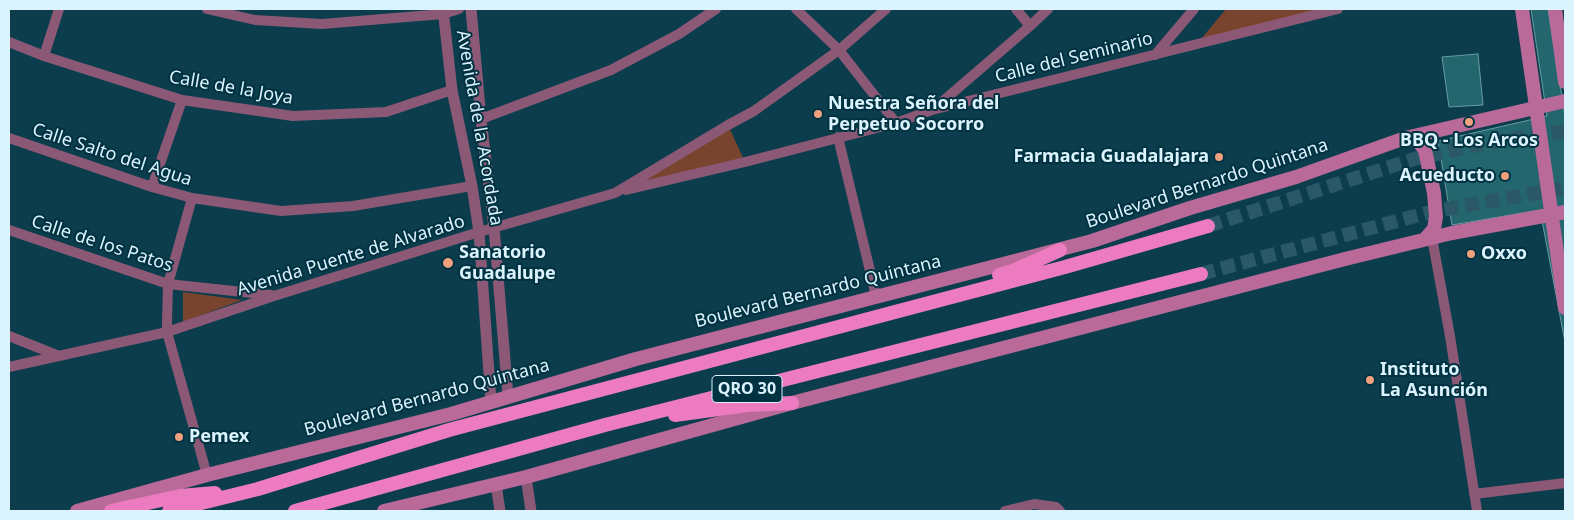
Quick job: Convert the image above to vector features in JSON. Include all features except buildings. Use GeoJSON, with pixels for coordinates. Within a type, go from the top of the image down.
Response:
{"type":"FeatureCollection","features":[{"type":"Feature","properties":{"kind":"highway","name":"Boulevard Bernardo Quintana"},"geometry":{"type":"LineString","coordinates":[[169,511],[258,489],[449,430],[1056,269],[1208,226]]}},
{"type":"Feature","properties":{"kind":"highway"},"geometry":{"type":"LineString","coordinates":[[786,341],[806,328],[1013,271],[1060,250]]}},
{"type":"Feature","properties":{"kind":"highway","name":"QRO 30"},"geometry":{"type":"LineString","coordinates":[[295,511],[605,425],[1201,274]]}},
{"type":"Feature","properties":{"kind":"highway"},"geometry":{"type":"LineString","coordinates":[[605,425],[748,405],[792,403]]}},
{"type":"Feature","properties":{"kind":"highway"},"geometry":{"type":"LineString","coordinates":[[111,511],[180,496],[258,489]]}},
{"type":"Feature","properties":{"kind":"main road"},"geometry":{"type":"LineString","coordinates":[[1522,9],[1538,108],[1565,308]]}},
{"type":"Feature","properties":{"kind":"main road"},"geometry":{"type":"LineString","coordinates":[[1554,9],[1565,82]]}},
{"type":"Feature","properties":{"kind":"main road","name":"Boulevard Bernardo Quintana"},"geometry":{"type":"LineString","coordinates":[[77,511],[451,414],[636,359],[1060,250],[1190,208],[1296,177],[1405,138],[1565,101]]}},
{"type":"Feature","properties":{"kind":"main road"},"geometry":{"type":"LineString","coordinates":[[1405,138],[1418,141],[1425,150],[1434,193],[1436,217],[1434,229],[1428,239]]}},
{"type":"Feature","properties":{"kind":"main road"},"geometry":{"type":"LineString","coordinates":[[384,511],[526,477],[792,403],[1345,259],[1461,231],[1565,212]]}},
{"type":"Feature","properties":{"kind":"street"},"geometry":{"type":"LineString","coordinates":[[44,56],[59,9]]}},
{"type":"Feature","properties":{"kind":"street"},"geometry":{"type":"LineString","coordinates":[[207,9],[254,20],[322,24],[459,9]]}},
{"type":"Feature","properties":{"kind":"street","name":"Avenida de la Acordada"},"geometry":{"type":"LineString","coordinates":[[471,9],[481,119],[494,228],[508,396]]}},
{"type":"Feature","properties":{"kind":"street"},"geometry":{"type":"LineString","coordinates":[[481,119],[610,70],[679,34],[716,9]]}},
{"type":"Feature","properties":{"kind":"street"},"geometry":{"type":"LineString","coordinates":[[796,9],[839,50],[896,123]]}},
{"type":"Feature","properties":{"kind":"street","name":"Avenida Puente de Alvarado"},"geometry":{"type":"LineString","coordinates":[[9,366],[167,332],[274,296],[479,232],[615,193],[754,111],[839,50],[886,9]]}},
{"type":"Feature","properties":{"kind":"street"},"geometry":{"type":"LineString","coordinates":[[1016,9],[1030,26]]}},
{"type":"Feature","properties":{"kind":"street"},"geometry":{"type":"LineString","coordinates":[[932,110],[1048,9]]}},
{"type":"Feature","properties":{"kind":"street"},"geometry":{"type":"LineString","coordinates":[[1155,54],[1194,9]]}},
{"type":"Feature","properties":{"kind":"street","name":"Calle del Seminario"},"geometry":{"type":"LineString","coordinates":[[615,193],[745,162],[896,123],[932,110],[1330,10]]}},
{"type":"Feature","properties":{"kind":"street","name":"Avenida de la Acordada"},"geometry":{"type":"LineString","coordinates":[[443,12],[452,90],[472,186],[479,232],[491,402]]}},
{"type":"Feature","properties":{"kind":"street","name":"Calle de la Joya"},"geometry":{"type":"LineString","coordinates":[[9,42],[44,56],[182,100],[293,116],[386,112],[452,90]]}},
{"type":"Feature","properties":{"kind":"street"},"geometry":{"type":"LineString","coordinates":[[152,188],[182,100]]}},
{"type":"Feature","properties":{"kind":"street"},"geometry":{"type":"LineString","coordinates":[[838,137],[876,296]]}},
{"type":"Feature","properties":{"kind":"street","name":"Calle Salto del Agua"},"geometry":{"type":"LineString","coordinates":[[9,138],[152,188],[192,198],[281,211],[353,206],[472,186]]}},
{"type":"Feature","properties":{"kind":"street"},"geometry":{"type":"LineString","coordinates":[[192,198],[168,284],[167,332],[208,476]]}},
{"type":"Feature","properties":{"kind":"street","name":"Calle de los Patos"},"geometry":{"type":"LineString","coordinates":[[9,230],[168,284],[274,296]]}},
{"type":"Feature","properties":{"kind":"street"},"geometry":{"type":"LineString","coordinates":[[1428,239],[1450,336],[1477,511]]}},
{"type":"Feature","properties":{"kind":"street"},"geometry":{"type":"LineString","coordinates":[[9,336],[59,356]]}},
{"type":"Feature","properties":{"kind":"street"},"geometry":{"type":"LineString","coordinates":[[526,477],[531,511]]}},
{"type":"Feature","properties":{"kind":"street"},"geometry":{"type":"LineString","coordinates":[[1474,494],[1565,483]]}},
{"type":"Feature","properties":{"kind":"street"},"geometry":{"type":"LineString","coordinates":[[496,484],[500,511]]}},
{"type":"Feature","properties":{"kind":"street"},"geometry":{"type":"LineString","coordinates":[[1005,511],[1034,504],[1056,507],[1060,511]]}},
{"type":"Feature","properties":{"kind":"shaded area"},"geometry":{"type":"Polygon","coordinates":[[[1226,9],[1325,9],[1196,45],[1226,9]]]}},
{"type":"Feature","properties":{"kind":"shaded area"},"geometry":{"type":"Polygon","coordinates":[[[728,125],[745,162],[615,193],[728,125]]]}},
{"type":"Feature","properties":{"kind":"shaded area"},"geometry":{"type":"Polygon","coordinates":[[[183,292],[242,300],[183,322],[183,292]]]}},
{"type":"Feature","properties":{"kind":"tunnel"},"geometry":{"type":"LineString","coordinates":[[1208,226],[1414,159],[1491,142],[1565,131]]}},
{"type":"Feature","properties":{"kind":"tunnel"},"geometry":{"type":"LineString","coordinates":[[1201,274],[1430,212],[1565,188]]}},
{"type":"Feature","properties":{"kind":"place","name":"Nuestra Señora del Perpetuo Socorro"},"geometry":{"type":"Point","coordinates":[818,114]}},
{"type":"Feature","properties":{"kind":"place","name":"BBQ - Los Arcos"},"geometry":{"type":"Point","coordinates":[1469,122]}},
{"type":"Feature","properties":{"kind":"place","name":"Farmacia Guadalajara"},"geometry":{"type":"Point","coordinates":[1219,157]}},
{"type":"Feature","properties":{"kind":"place","name":"Acueducto"},"geometry":{"type":"Point","coordinates":[1505,176]}},
{"type":"Feature","properties":{"kind":"place","name":"Oxxo"},"geometry":{"type":"Point","coordinates":[1471,254]}},
{"type":"Feature","properties":{"kind":"place","name":"Sanatorio Guadalupe"},"geometry":{"type":"Point","coordinates":[448,263]}},
{"type":"Feature","properties":{"kind":"place","name":"Instituto La Asunción"},"geometry":{"type":"Point","coordinates":[1370,380]}},
{"type":"Feature","properties":{"kind":"place","name":"Pemex"},"geometry":{"type":"Point","coordinates":[179,437]}}]}
